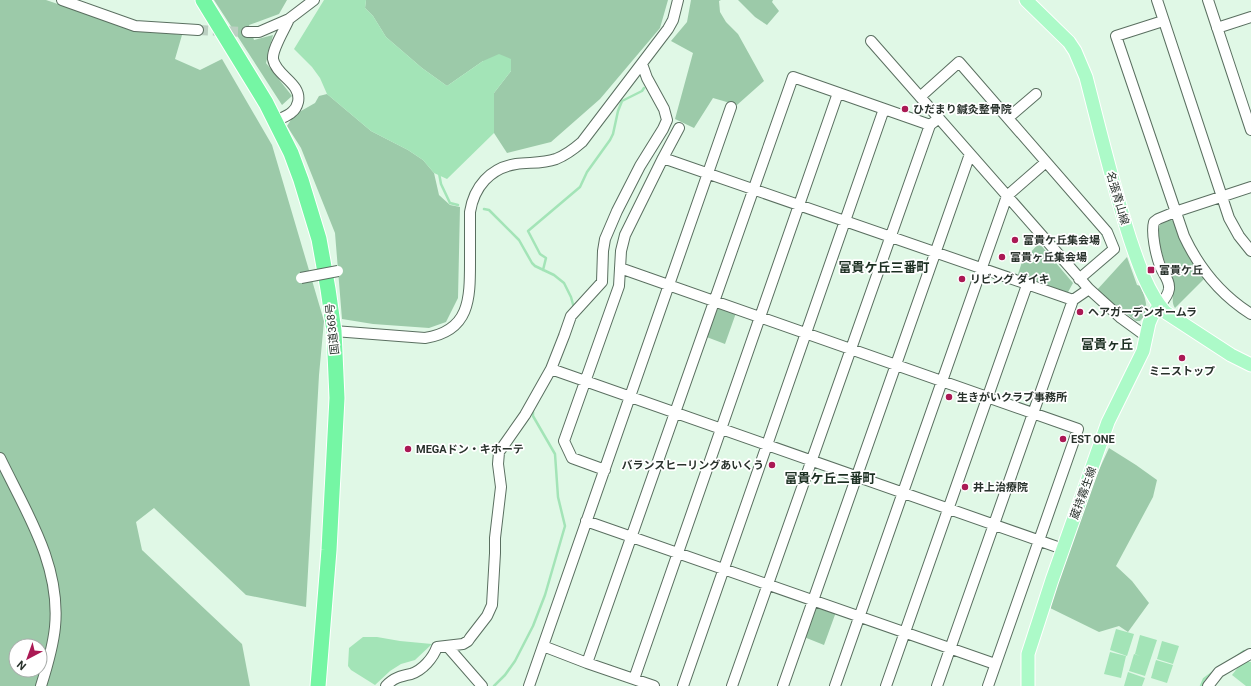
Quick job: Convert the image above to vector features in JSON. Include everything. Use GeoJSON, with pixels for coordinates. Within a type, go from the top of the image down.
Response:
{"type":"FeatureCollection","features":[{"type":"Feature","properties":{"kind":"highway","name":"国道368号"},"geometry":{"type":"LineString","coordinates":[[203,0],[255,83],[276,121],[291,153],[301,180],[319,239],[334,331],[337,398],[329,550],[318,686]]}},
{"type":"Feature","properties":{"kind":"main road","name":"名張青山線"},"geometry":{"type":"LineString","coordinates":[[1026,0],[1069,42],[1081,64],[1122,214],[1140,269],[1159,306],[1165,312],[1225,351],[1251,365]]}},
{"type":"Feature","properties":{"kind":"main road","name":"蔵持霧生線"},"geometry":{"type":"LineString","coordinates":[[1028,686],[1028,654],[1063,549],[1108,422],[1143,350],[1152,316],[1159,306]]}},
{"type":"Feature","properties":{"kind":"street"},"geometry":{"type":"LineString","coordinates":[[62,0],[135,26],[198,30]]}},
{"type":"Feature","properties":{"kind":"street"},"geometry":{"type":"LineString","coordinates":[[247,32],[259,32],[289,19],[314,0]]}},
{"type":"Feature","properties":{"kind":"street"},"geometry":{"type":"LineString","coordinates":[[334,331],[425,338],[439,335],[455,325],[460,320],[469,298],[470,212],[474,195],[481,183],[501,168],[517,164],[532,164],[555,160],[576,148],[642,64],[673,20],[678,0]]}},
{"type":"Feature","properties":{"kind":"street"},"geometry":{"type":"LineString","coordinates":[[1157,0],[1222,197],[1234,228],[1251,251]]}},
{"type":"Feature","properties":{"kind":"street"},"geometry":{"type":"LineString","coordinates":[[1208,0],[1251,130]]}},
{"type":"Feature","properties":{"kind":"street"},"geometry":{"type":"LineString","coordinates":[[1217,28],[1251,17]]}},
{"type":"Feature","properties":{"kind":"street"},"geometry":{"type":"LineString","coordinates":[[276,121],[292,112],[297,107],[299,98],[295,87],[278,68],[273,59],[275,48],[289,19]]}},
{"type":"Feature","properties":{"kind":"street"},"geometry":{"type":"LineString","coordinates":[[1163,21],[1116,36],[1184,236],[1200,266],[1212,281],[1223,292],[1251,314]]}},
{"type":"Feature","properties":{"kind":"street"},"geometry":{"type":"LineString","coordinates":[[871,41],[1089,289],[1121,318],[1147,337]]}},
{"type":"Feature","properties":{"kind":"street"},"geometry":{"type":"LineString","coordinates":[[920,97],[959,62],[1107,232],[1114,249],[1080,279]]}},
{"type":"Feature","properties":{"kind":"street"},"geometry":{"type":"LineString","coordinates":[[390,685],[400,676],[416,671],[426,664],[437,648],[463,644],[468,641],[487,616],[492,605],[495,538],[501,487],[498,456],[501,448],[525,415],[554,370],[564,336],[574,312],[602,282],[605,239],[640,166],[664,129],[667,120],[664,109],[647,78],[642,64]]}},
{"type":"Feature","properties":{"kind":"street"},"geometry":{"type":"LineString","coordinates":[[587,663],[793,77],[930,125]]}},
{"type":"Feature","properties":{"kind":"street"},"geometry":{"type":"LineString","coordinates":[[634,679],[838,93]]}},
{"type":"Feature","properties":{"kind":"street"},"geometry":{"type":"LineString","coordinates":[[1008,118],[1036,94]]}},
{"type":"Feature","properties":{"kind":"street"},"geometry":{"type":"LineString","coordinates":[[529,686],[709,174],[731,107]]}},
{"type":"Feature","properties":{"kind":"street"},"geometry":{"type":"LineString","coordinates":[[683,686],[884,109]]}},
{"type":"Feature","properties":{"kind":"street"},"geometry":{"type":"LineString","coordinates":[[732,686],[930,125],[939,118]]}},
{"type":"Feature","properties":{"kind":"street"},"geometry":{"type":"LineString","coordinates":[[605,470],[572,458],[564,442],[619,286],[621,251],[625,235],[663,158],[680,128]]}},
{"type":"Feature","properties":{"kind":"street"},"geometry":{"type":"LineString","coordinates":[[784,686],[970,154]]}},
{"type":"Feature","properties":{"kind":"street"},"geometry":{"type":"LineString","coordinates":[[663,158],[1073,300]]}},
{"type":"Feature","properties":{"kind":"street"},"geometry":{"type":"LineString","coordinates":[[835,686],[1007,196],[1046,162]]}},
{"type":"Feature","properties":{"kind":"street"},"geometry":{"type":"LineString","coordinates":[[1159,306],[1169,290],[1168,283],[1160,266],[1153,237],[1154,222],[1175,212],[1251,187]]}},
{"type":"Feature","properties":{"kind":"street"},"geometry":{"type":"LineString","coordinates":[[620,268],[1078,429],[988,686]]}},
{"type":"Feature","properties":{"kind":"street"},"geometry":{"type":"LineString","coordinates":[[300,278],[338,271]]}},
{"type":"Feature","properties":{"kind":"street"},"geometry":{"type":"LineString","coordinates":[[886,686],[1027,285]]}},
{"type":"Feature","properties":{"kind":"street"},"geometry":{"type":"LineString","coordinates":[[937,686],[1073,300],[1089,289]]}},
{"type":"Feature","properties":{"kind":"street"},"geometry":{"type":"LineString","coordinates":[[554,370],[1063,549]]}},
{"type":"Feature","properties":{"kind":"street"},"geometry":{"type":"LineString","coordinates":[[0,458],[42,543],[53,579],[55,628],[51,651],[41,686]]}},
{"type":"Feature","properties":{"kind":"street"},"geometry":{"type":"LineString","coordinates":[[586,522],[995,664]]}},
{"type":"Feature","properties":{"kind":"street"},"geometry":{"type":"LineString","coordinates":[[543,646],[654,686]]}},
{"type":"Feature","properties":{"kind":"street"},"geometry":{"type":"LineString","coordinates":[[448,647],[482,686]]}},
{"type":"Feature","properties":{"kind":"street"},"geometry":{"type":"LineString","coordinates":[[1208,686],[1218,672],[1250,654]]}},
{"type":"Feature","properties":{"kind":"shaded area"},"geometry":{"type":"Polygon","coordinates":[[[0,0],[46,0],[126,27],[182,35],[175,59],[200,70],[222,59],[272,145],[324,321],[319,375],[306,607],[246,595],[154,508],[136,522],[142,550],[242,644],[250,686],[0,686],[0,0]]]}},
{"type":"Feature","properties":{"kind":"shaded area"},"geometry":{"type":"Polygon","coordinates":[[[214,0],[287,0],[279,14],[249,25],[254,40],[273,35],[266,63],[292,96],[282,105],[214,0]]]}},
{"type":"Feature","properties":{"kind":"shaded area"},"geometry":{"type":"Polygon","coordinates":[[[324,0],[366,0],[365,8],[373,16],[386,37],[422,68],[447,86],[483,61],[499,54],[511,59],[511,71],[494,93],[494,133],[447,179],[434,173],[423,160],[408,150],[371,131],[327,94],[320,78],[312,67],[294,49],[324,0]]]}},
{"type":"Feature","properties":{"kind":"shaded area"},"geometry":{"type":"Polygon","coordinates":[[[366,0],[668,0],[660,28],[600,99],[551,142],[507,153],[494,133],[494,93],[511,71],[483,61],[447,86],[422,68],[386,37],[373,16],[365,8],[366,0]]]}},
{"type":"Feature","properties":{"kind":"shaded area"},"geometry":{"type":"Polygon","coordinates":[[[691,0],[721,0],[719,1],[720,12],[726,22],[738,34],[764,81],[737,105],[713,98],[694,128],[675,119],[693,53],[671,41],[687,22],[691,0]]]}},
{"type":"Feature","properties":{"kind":"shaded area"},"geometry":{"type":"Polygon","coordinates":[[[738,0],[773,0],[772,2],[779,11],[767,25],[755,17],[738,0]]]}},
{"type":"Feature","properties":{"kind":"shaded area"},"geometry":{"type":"Polygon","coordinates":[[[327,94],[371,131],[408,150],[423,160],[434,173],[439,195],[450,205],[460,207],[458,298],[446,322],[429,328],[373,324],[342,319],[335,233],[301,148],[287,126],[294,115],[315,103],[319,96],[327,94]]]}},
{"type":"Feature","properties":{"kind":"shaded area"},"geometry":{"type":"Polygon","coordinates":[[[1167,220],[1174,221],[1181,239],[1205,278],[1175,308],[1173,302],[1172,281],[1163,256],[1159,239],[1160,225],[1167,220]]]}},
{"type":"Feature","properties":{"kind":"shaded area"},"geometry":{"type":"Polygon","coordinates":[[[1039,243],[1073,283],[1067,294],[1017,277],[1022,262],[1039,243]]]}},
{"type":"Feature","properties":{"kind":"shaded area"},"geometry":{"type":"Polygon","coordinates":[[[1127,257],[1137,285],[1141,286],[1146,304],[1145,313],[1140,321],[1136,321],[1096,291],[1127,257]]]}},
{"type":"Feature","properties":{"kind":"shaded area"},"geometry":{"type":"Polygon","coordinates":[[[719,306],[736,313],[725,344],[704,336],[714,309],[719,306]]]}},
{"type":"Feature","properties":{"kind":"shaded area"},"geometry":{"type":"Polygon","coordinates":[[[1109,448],[1157,480],[1153,497],[1116,566],[1132,581],[1149,603],[1128,632],[1119,626],[1099,632],[1048,607],[1076,526],[1109,448]]]}},
{"type":"Feature","properties":{"kind":"shaded area"},"geometry":{"type":"Polygon","coordinates":[[[819,606],[836,612],[824,645],[804,637],[814,609],[819,606]]]}},
{"type":"Feature","properties":{"kind":"shaded area"},"geometry":{"type":"Polygon","coordinates":[[[1116,629],[1134,634],[1127,656],[1110,650],[1116,629]]]}},
{"type":"Feature","properties":{"kind":"shaded area"},"geometry":{"type":"Polygon","coordinates":[[[1140,635],[1157,640],[1145,676],[1129,671],[1134,654],[1140,656],[1135,654],[1140,635]]]}},
{"type":"Feature","properties":{"kind":"shaded area"},"geometry":{"type":"Polygon","coordinates":[[[363,637],[377,637],[432,644],[415,660],[401,664],[390,671],[375,685],[351,670],[348,666],[349,648],[363,637]]]}},
{"type":"Feature","properties":{"kind":"shaded area"},"geometry":{"type":"Polygon","coordinates":[[[1162,641],[1179,646],[1173,664],[1157,659],[1162,641]]]}},
{"type":"Feature","properties":{"kind":"shaded area"},"geometry":{"type":"Polygon","coordinates":[[[1110,652],[1126,656],[1121,678],[1104,674],[1110,652]]]}},
{"type":"Feature","properties":{"kind":"shaded area"},"geometry":{"type":"Polygon","coordinates":[[[1156,660],[1173,665],[1167,683],[1151,678],[1156,660]]]}},
{"type":"Feature","properties":{"kind":"shaded area"},"geometry":{"type":"Polygon","coordinates":[[[1243,661],[1251,662],[1251,686],[1246,686],[1232,675],[1243,661]]]}},
{"type":"Feature","properties":{"kind":"shaded area"},"geometry":{"type":"Polygon","coordinates":[[[1128,672],[1145,678],[1142,686],[1124,686],[1128,672]]]}},
{"type":"Feature","properties":{"kind":"waterway"},"geometry":{"type":"LineString","coordinates":[[543,270],[546,258],[540,254],[528,231],[580,187],[587,172],[613,134],[618,111],[622,101],[642,91],[644,88]]}},
{"type":"Feature","properties":{"kind":"waterway"},"geometry":{"type":"LineString","coordinates":[[439,173],[441,184],[450,203],[458,205]]}},
{"type":"Feature","properties":{"kind":"waterway"},"geometry":{"type":"LineString","coordinates":[[484,209],[489,210],[519,240],[535,266],[554,275],[564,283],[571,297],[574,308]]}},
{"type":"Feature","properties":{"kind":"waterway"},"geometry":{"type":"LineString","coordinates":[[494,686],[505,675],[515,661],[533,626],[545,595],[565,526],[558,497],[555,454],[533,416],[533,410]]}},
{"type":"Feature","properties":{"kind":"waterway"},"geometry":{"type":"LineString","coordinates":[[1236,657],[1244,651]]}},
{"type":"Feature","properties":{"kind":"waterway"},"geometry":{"type":"LineString","coordinates":[[1201,686],[1204,679],[1212,673]]}},
{"type":"Feature","properties":{"kind":"tunnel"},"geometry":{"type":"LineString","coordinates":[[198,30],[247,32]]}},
{"type":"Feature","properties":{"kind":"place","name":"ひだまり鍼灸整骨院"},"geometry":{"type":"Point","coordinates":[905,109]}},
{"type":"Feature","properties":{"kind":"place","name":"富貴ケ丘集会場"},"geometry":{"type":"Point","coordinates":[1015,240]}},
{"type":"Feature","properties":{"kind":"place","name":"富貴ヶ丘集会場"},"geometry":{"type":"Point","coordinates":[1002,257]}},
{"type":"Feature","properties":{"kind":"place","name":"富貴ケ丘"},"geometry":{"type":"Point","coordinates":[1151,270]}},
{"type":"Feature","properties":{"kind":"place","name":"リビング ダイキ"},"geometry":{"type":"Point","coordinates":[962,279]}},
{"type":"Feature","properties":{"kind":"place","name":"ヘアガーデンオームラ"},"geometry":{"type":"Point","coordinates":[1080,312]}},
{"type":"Feature","properties":{"kind":"place","name":"ミニストップ"},"geometry":{"type":"Point","coordinates":[1182,358]}},
{"type":"Feature","properties":{"kind":"place","name":"生きがいクラブ事務所"},"geometry":{"type":"Point","coordinates":[949,397]}},
{"type":"Feature","properties":{"kind":"place","name":"EST ONE"},"geometry":{"type":"Point","coordinates":[1063,439]}},
{"type":"Feature","properties":{"kind":"place","name":"MEGAドン・キホーテ"},"geometry":{"type":"Point","coordinates":[408,449]}},
{"type":"Feature","properties":{"kind":"place","name":"バランスヒーリングあいくう"},"geometry":{"type":"Point","coordinates":[772,465]}},
{"type":"Feature","properties":{"kind":"place","name":"井上治療院"},"geometry":{"type":"Point","coordinates":[965,487]}},
{"type":"Feature","properties":{"kind":"district","name":"富貴ケ丘三番町"},"geometry":{"type":"Point","coordinates":[884,267]}},
{"type":"Feature","properties":{"kind":"district","name":"富貴ヶ丘"},"geometry":{"type":"Point","coordinates":[1107,344]}},
{"type":"Feature","properties":{"kind":"district","name":"富貴ケ丘二番町"},"geometry":{"type":"Point","coordinates":[830,478]}}]}
